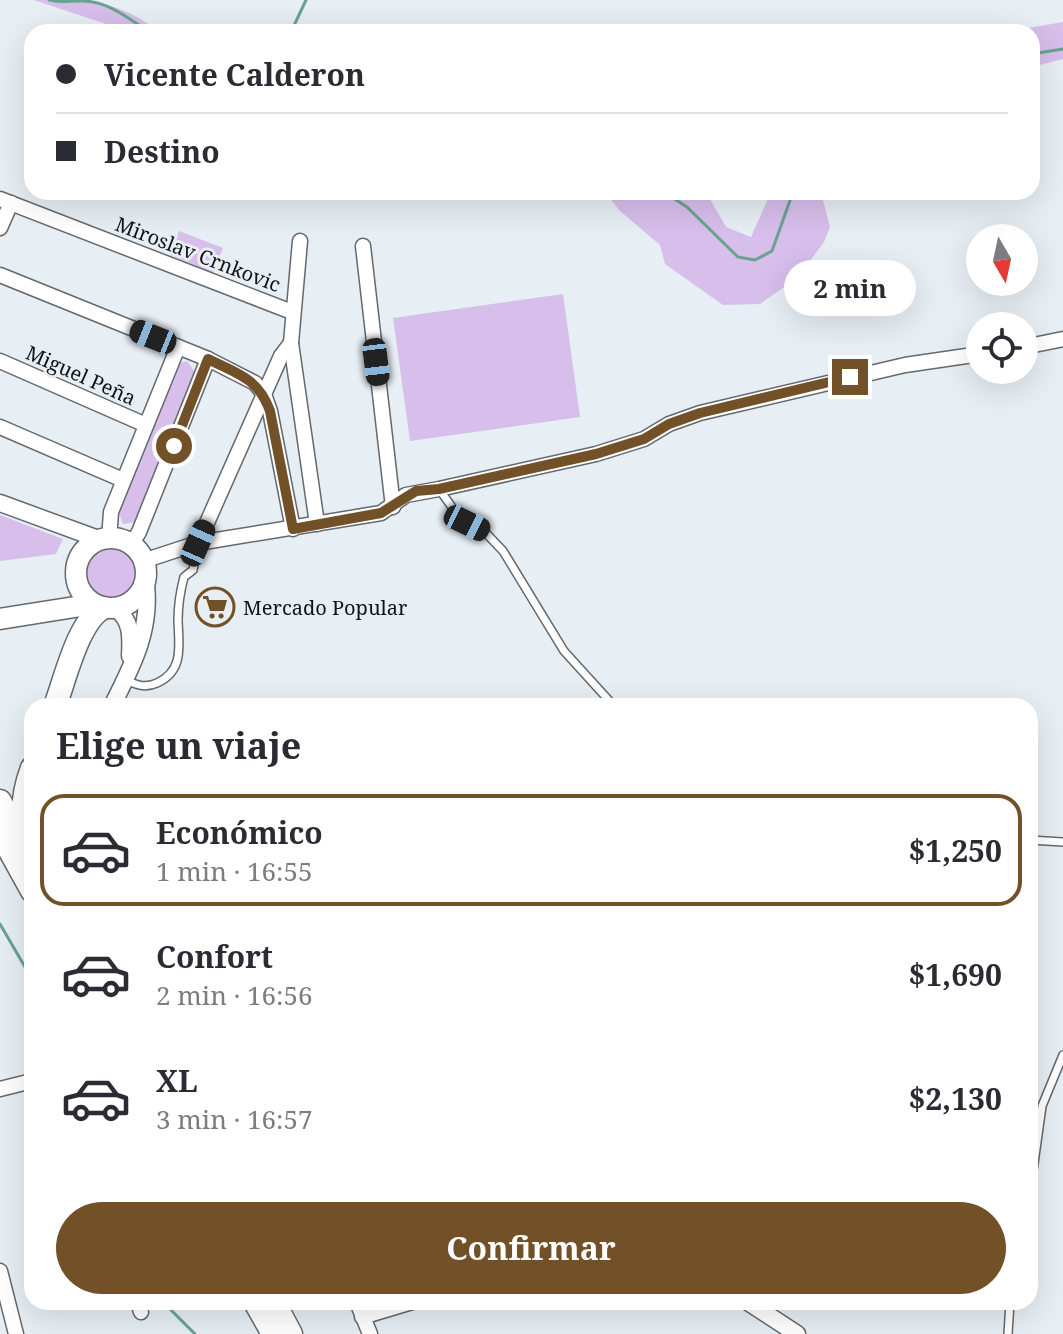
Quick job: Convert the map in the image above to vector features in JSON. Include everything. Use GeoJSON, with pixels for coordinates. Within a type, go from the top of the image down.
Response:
{"type":"FeatureCollection","features":[{"type":"Feature","properties":{"kind":"highway"},"geometry":{"type":"LineString","coordinates":[[58,698],[83,631],[92,617],[105,607]]}},
{"type":"Feature","properties":{"kind":"highway"},"geometry":{"type":"LineString","coordinates":[[0,801],[24,844]]}},
{"type":"Feature","properties":{"kind":"highway"},"geometry":{"type":"LineString","coordinates":[[0,833],[24,877]]}},
{"type":"Feature","properties":{"kind":"highway"},"geometry":{"type":"LineString","coordinates":[[0,850],[24,882]]}},
{"type":"Feature","properties":{"kind":"highway"},"geometry":{"type":"LineString","coordinates":[[260,1310],[273,1334]]}},
{"type":"Feature","properties":{"kind":"highway"},"geometry":{"type":"LineString","coordinates":[[278,1310],[291,1334]]}},
{"type":"Feature","properties":{"kind":"main road"},"geometry":{"type":"LineString","coordinates":[[0,619],[35,612],[105,607],[136,598],[140,561],[105,539],[83,552],[76,571],[61,592],[35,612]]}},
{"type":"Feature","properties":{"kind":"main road"},"geometry":{"type":"LineString","coordinates":[[76,571],[81,592],[105,607]]}},
{"type":"Feature","properties":{"kind":"street"},"geometry":{"type":"LineString","coordinates":[[0,228],[5,201]]}},
{"type":"Feature","properties":{"kind":"street","name":"Miroslav Crnkovic"},"geometry":{"type":"LineString","coordinates":[[5,201],[292,312]]}},
{"type":"Feature","properties":{"kind":"street"},"geometry":{"type":"LineString","coordinates":[[300,241],[291,343],[317,524]]}},
{"type":"Feature","properties":{"kind":"street"},"geometry":{"type":"LineString","coordinates":[[363,246],[393,507]]}},
{"type":"Feature","properties":{"kind":"street"},"geometry":{"type":"LineString","coordinates":[[0,275],[208,359],[255,383],[264,394],[293,529]]}},
{"type":"Feature","properties":{"kind":"street"},"geometry":{"type":"LineString","coordinates":[[1038,344],[1063,339]]}},
{"type":"Feature","properties":{"kind":"street"},"geometry":{"type":"LineString","coordinates":[[198,543],[281,356],[291,343]]}},
{"type":"Feature","properties":{"kind":"street"},"geometry":{"type":"LineString","coordinates":[[0,503],[75,533],[105,539],[107,524],[123,480],[178,347]]}},
{"type":"Feature","properties":{"kind":"street"},"geometry":{"type":"LineString","coordinates":[[140,561],[198,543],[381,513],[416,491],[439,489],[596,454],[644,439],[669,424],[700,413],[905,365],[966,356]]}},
{"type":"Feature","properties":{"kind":"street"},"geometry":{"type":"LineString","coordinates":[[116,698],[146,629],[149,611],[140,561],[139,532],[208,359]]}},
{"type":"Feature","properties":{"kind":"street","name":"Miguel Peña"},"geometry":{"type":"LineString","coordinates":[[0,361],[146,425]]}},
{"type":"Feature","properties":{"kind":"street"},"geometry":{"type":"LineString","coordinates":[[0,427],[123,480]]}},
{"type":"Feature","properties":{"kind":"street"},"geometry":{"type":"LineString","coordinates":[[105,607],[125,617],[130,629],[127,676]]}},
{"type":"Feature","properties":{"kind":"street"},"geometry":{"type":"LineString","coordinates":[[0,1089],[24,1083]]}},
{"type":"Feature","properties":{"kind":"street"},"geometry":{"type":"LineString","coordinates":[[0,1271],[16,1334]]}},
{"type":"Feature","properties":{"kind":"street"},"geometry":{"type":"LineString","coordinates":[[359,1310],[370,1334]]}},
{"type":"Feature","properties":{"kind":"street"},"geometry":{"type":"LineString","coordinates":[[760,1310],[797,1334]]}},
{"type":"Feature","properties":{"kind":"lane"},"geometry":{"type":"LineString","coordinates":[[439,489],[459,517],[483,530],[503,551],[564,651],[607,698]]}},
{"type":"Feature","properties":{"kind":"lane"},"geometry":{"type":"LineString","coordinates":[[127,676],[136,686],[146,686],[156,684],[174,670],[179,657],[179,596],[184,577],[193,570],[198,543]]}},
{"type":"Feature","properties":{"kind":"lane"},"geometry":{"type":"LineString","coordinates":[[1038,840],[1063,842]]}},
{"type":"Feature","properties":{"kind":"lane"},"geometry":{"type":"LineString","coordinates":[[1038,1135],[1042,1106],[1063,1055]]}},
{"type":"Feature","properties":{"kind":"lane"},"geometry":{"type":"LineString","coordinates":[[1008,1334],[1010,1310]]}},
{"type":"Feature","properties":{"kind":"shaded area"},"geometry":{"type":"Polygon","coordinates":[[[34,0],[101,4],[149,24],[106,24],[34,0]]]}},
{"type":"Feature","properties":{"kind":"shaded area"},"geometry":{"type":"Polygon","coordinates":[[[1063,22],[1063,59],[1040,65],[1040,26],[1063,22]]]}},
{"type":"Feature","properties":{"kind":"shaded area"},"geometry":{"type":"Polygon","coordinates":[[[611,200],[711,200],[726,227],[751,237],[767,200],[823,200],[830,227],[824,242],[797,278],[760,304],[723,305],[665,264],[660,245],[611,200]]]}},
{"type":"Feature","properties":{"kind":"shaded area"},"geometry":{"type":"Polygon","coordinates":[[[179,231],[223,248],[213,273],[170,255],[179,231]]]}},
{"type":"Feature","properties":{"kind":"shaded area"},"geometry":{"type":"Polygon","coordinates":[[[563,294],[580,417],[410,441],[393,318],[563,294]]]}},
{"type":"Feature","properties":{"kind":"shaded area"},"geometry":{"type":"Polygon","coordinates":[[[187,361],[195,372],[136,522],[123,524],[118,511],[178,364],[187,361]]]}},
{"type":"Feature","properties":{"kind":"shaded area"},"geometry":{"type":"Polygon","coordinates":[[[0,515],[63,539],[56,554],[0,561],[0,515]]]}},
{"type":"Feature","properties":{"kind":"shaded area"},"geometry":{"type":"Polygon","coordinates":[[[111,549],[129,556],[136,574],[129,592],[111,599],[93,592],[86,574],[93,556],[111,549]]]}},
{"type":"Feature","properties":{"kind":"waterway"},"geometry":{"type":"LineString","coordinates":[[49,0],[99,3],[137,24]]}},
{"type":"Feature","properties":{"kind":"waterway"},"geometry":{"type":"LineString","coordinates":[[295,24],[306,0]]}},
{"type":"Feature","properties":{"kind":"waterway"},"geometry":{"type":"LineString","coordinates":[[1040,53],[1063,49]]}},
{"type":"Feature","properties":{"kind":"waterway"},"geometry":{"type":"LineString","coordinates":[[676,200],[738,257],[755,260],[772,251],[790,200]]}},
{"type":"Feature","properties":{"kind":"waterway"},"geometry":{"type":"LineString","coordinates":[[0,924],[24,965]]}},
{"type":"Feature","properties":{"kind":"waterway"},"geometry":{"type":"LineString","coordinates":[[171,1310],[195,1334]]}},
{"type":"Feature","properties":{"kind":"place","name":"Mercado Popular"},"geometry":{"type":"Point","coordinates":[215,607]}},
{"type":"Feature","properties":{"kind":"route"},"geometry":{"type":"LineString","coordinates":[[174,446],[208,359],[255,383],[264,394],[270,411],[293,529],[381,513],[416,491],[439,489],[596,454],[644,439],[669,424],[700,413],[850,377]]}}]}
